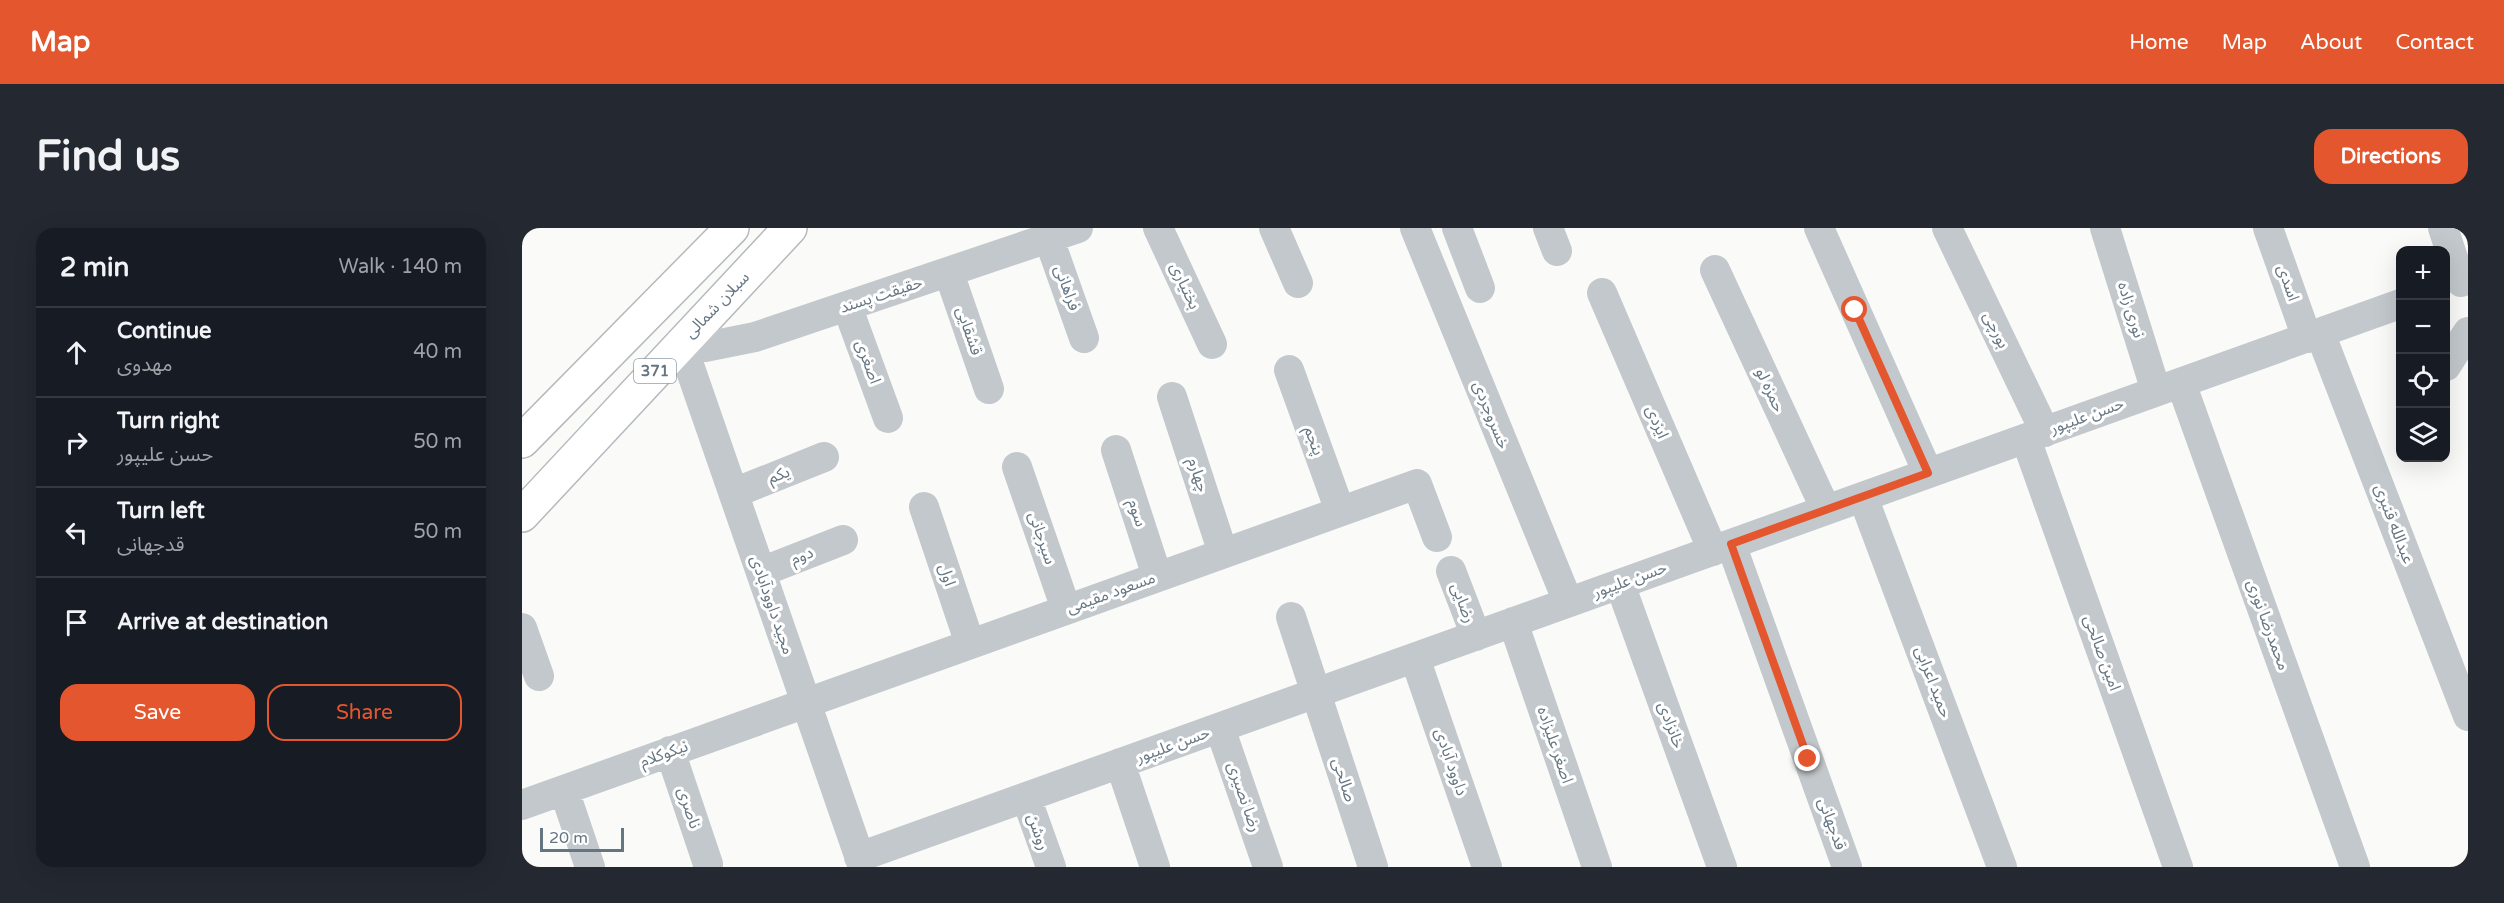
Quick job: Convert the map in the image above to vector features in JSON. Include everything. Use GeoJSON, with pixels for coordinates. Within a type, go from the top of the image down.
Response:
{"type":"FeatureCollection","features":[{"type":"Feature","properties":{"kind":"main road"},"geometry":{"type":"LineString","coordinates":[[732,228],[758,262]]}},
{"type":"Feature","properties":{"kind":"main road","name":"371"},"geometry":{"type":"LineString","coordinates":[[522,441],[732,228]]}},
{"type":"Feature","properties":{"kind":"main road","name":"سبلان شمالی"},"geometry":{"type":"LineString","coordinates":[[522,515],[681,342],[790,228]]}},
{"type":"Feature","properties":{"kind":"street","name":"حقیقت پسند"},"geometry":{"type":"LineString","coordinates":[[681,342],[705,348],[755,337],[1078,228]]}},
{"type":"Feature","properties":{"kind":"street","name":"بختیاری"},"geometry":{"type":"LineString","coordinates":[[1158,228],[1212,344]]}},
{"type":"Feature","properties":{"kind":"street"},"geometry":{"type":"LineString","coordinates":[[1274,228],[1298,283]]}},
{"type":"Feature","properties":{"kind":"street","name":"خسروجردی"},"geometry":{"type":"LineString","coordinates":[[1415,228],[1568,603]]}},
{"type":"Feature","properties":{"kind":"street"},"geometry":{"type":"LineString","coordinates":[[1457,228],[1480,288]]}},
{"type":"Feature","properties":{"kind":"street"},"geometry":{"type":"LineString","coordinates":[[1819,228],[1928,473]]}},
{"type":"Feature","properties":{"kind":"street","name":"بورچی"},"geometry":{"type":"LineString","coordinates":[[1947,228],[2035,435]]}},
{"type":"Feature","properties":{"kind":"street","name":"نوری زاده"},"geometry":{"type":"LineString","coordinates":[[2105,228],[2169,387]]}},
{"type":"Feature","properties":{"kind":"street","name":"اسدی"},"geometry":{"type":"LineString","coordinates":[[2268,228],[2313,335]]}},
{"type":"Feature","properties":{"kind":"street"},"geometry":{"type":"LineString","coordinates":[[2443,228],[2458,283]]}},
{"type":"Feature","properties":{"kind":"street","name":"فراهانی"},"geometry":{"type":"LineString","coordinates":[[1049,239],[1084,338]]}},
{"type":"Feature","properties":{"kind":"street","name":"حمزه لو"},"geometry":{"type":"LineString","coordinates":[[1715,270],[1826,510]]}},
{"type":"Feature","properties":{"kind":"street","name":"قشقایی"},"geometry":{"type":"LineString","coordinates":[[949,273],[989,389]]}},
{"type":"Feature","properties":{"kind":"street","name":"ایزدی"},"geometry":{"type":"LineString","coordinates":[[1602,293],[1722,548]]}},
{"type":"Feature","properties":{"kind":"street","name":"حسن علیپور"},"geometry":{"type":"LineString","coordinates":[[861,862],[1026,797],[2396,305]]}},
{"type":"Feature","properties":{"kind":"street","name":"اصغری"},"geometry":{"type":"LineString","coordinates":[[847,306],[888,418]]}},
{"type":"Feature","properties":{"kind":"street"},"geometry":{"type":"LineString","coordinates":[[2450,359],[2468,332]]}},
{"type":"Feature","properties":{"kind":"street","name":"عبدالله قنبری"},"geometry":{"type":"LineString","coordinates":[[2313,335],[2468,716]]}},
{"type":"Feature","properties":{"kind":"street","name":"مجید داوودآبادی"},"geometry":{"type":"LineString","coordinates":[[681,342],[861,862]]}},
{"type":"Feature","properties":{"kind":"street","name":"پنجم"},"geometry":{"type":"LineString","coordinates":[[1289,370],[1340,511]]}},
{"type":"Feature","properties":{"kind":"street","name":"محمدرضا نوری"},"geometry":{"type":"LineString","coordinates":[[2169,387],[2355,867]]}},
{"type":"Feature","properties":{"kind":"street","name":"چهارم"},"geometry":{"type":"LineString","coordinates":[[1172,398],[1223,553]]}},
{"type":"Feature","properties":{"kind":"street","name":"امین صالحی"},"geometry":{"type":"LineString","coordinates":[[2035,435],[2178,867]]}},
{"type":"Feature","properties":{"kind":"street","name":"سوم"},"geometry":{"type":"LineString","coordinates":[[1116,450],[1157,576]]}},
{"type":"Feature","properties":{"kind":"street","name":"یکم"},"geometry":{"type":"LineString","coordinates":[[734,493],[824,457]]}},
{"type":"Feature","properties":{"kind":"street","name":"سیرجانی"},"geometry":{"type":"LineString","coordinates":[[1017,467],[1066,609]]}},
{"type":"Feature","properties":{"kind":"street","name":"مسعود مقیمی"},"geometry":{"type":"LineString","coordinates":[[806,702],[1417,484],[1437,537]]}},
{"type":"Feature","properties":{"kind":"street","name":"حمید اعرابی"},"geometry":{"type":"LineString","coordinates":[[1863,497],[2002,867]]}},
{"type":"Feature","properties":{"kind":"street","name":"اول"},"geometry":{"type":"LineString","coordinates":[[924,507],[970,644]]}},
{"type":"Feature","properties":{"kind":"street","name":"دوم"},"geometry":{"type":"LineString","coordinates":[[761,572],[843,540]]}},
{"type":"Feature","properties":{"kind":"street","name":"قدجهانی"},"geometry":{"type":"LineString","coordinates":[[1722,548],[1847,867]]}},
{"type":"Feature","properties":{"kind":"street","name":"رضایی"},"geometry":{"type":"LineString","coordinates":[[1451,571],[1476,636]]}},
{"type":"Feature","properties":{"kind":"street","name":"خانزادی"},"geometry":{"type":"LineString","coordinates":[[1620,584],[1722,867]]}},
{"type":"Feature","properties":{"kind":"street","name":"صالحی"},"geometry":{"type":"LineString","coordinates":[[1291,617],[1373,867]]}},
{"type":"Feature","properties":{"kind":"street","name":"اصغر علیزاده"},"geometry":{"type":"LineString","coordinates":[[1513,622],[1597,867]]}},
{"type":"Feature","properties":{"kind":"street"},"geometry":{"type":"LineString","coordinates":[[522,628],[539,676]]}},
{"type":"Feature","properties":{"kind":"street","name":"داوود آبادی"},"geometry":{"type":"LineString","coordinates":[[1415,658],[1487,867]]}},
{"type":"Feature","properties":{"kind":"street","name":"نیکوکلام"},"geometry":{"type":"LineString","coordinates":[[522,805],[806,702]]}},
{"type":"Feature","properties":{"kind":"street","name":"رضا نصیری"},"geometry":{"type":"LineString","coordinates":[[1220,728],[1268,867]]}},
{"type":"Feature","properties":{"kind":"street","name":"ناصری"},"geometry":{"type":"LineString","coordinates":[[670,752],[708,864]]}},
{"type":"Feature","properties":{"kind":"street"},"geometry":{"type":"LineString","coordinates":[[1120,763],[1155,867]]}},
{"type":"Feature","properties":{"kind":"street"},"geometry":{"type":"LineString","coordinates":[[564,789],[590,867]]}},
{"type":"Feature","properties":{"kind":"street","name":"روشن"},"geometry":{"type":"LineString","coordinates":[[1026,797],[1051,867]]}},
{"type":"Feature","properties":{"kind":"route"},"geometry":{"type":"LineString","coordinates":[[1808,759],[1731,544],[1928,473],[1855,310]]}}]}
